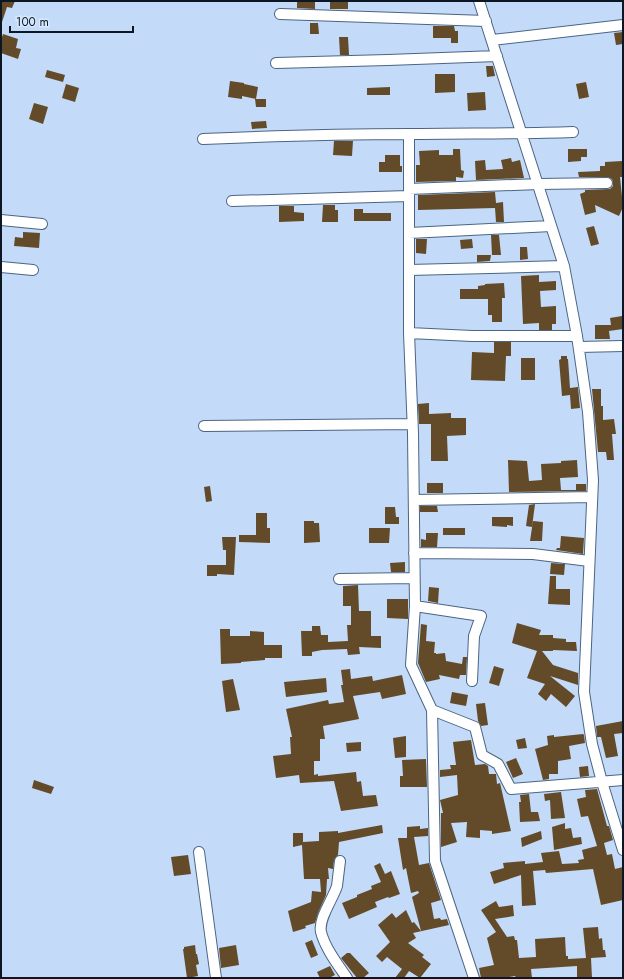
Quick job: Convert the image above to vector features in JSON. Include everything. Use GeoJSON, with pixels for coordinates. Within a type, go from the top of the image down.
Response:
{"type":"FeatureCollection","features":[{"type":"Feature","properties":{"kind":"street"},"geometry":{"type":"LineString","coordinates":[[479,1],[539,184],[564,266],[579,347],[588,412],[593,480],[584,692],[592,744],[623,850]]}},
{"type":"Feature","properties":{"kind":"street"},"geometry":{"type":"LineString","coordinates":[[280,14],[486,21]]}},
{"type":"Feature","properties":{"kind":"street"},"geometry":{"type":"LineString","coordinates":[[492,40],[623,25]]}},
{"type":"Feature","properties":{"kind":"street"},"geometry":{"type":"LineString","coordinates":[[276,63],[497,56]]}},
{"type":"Feature","properties":{"kind":"street"},"geometry":{"type":"LineString","coordinates":[[203,139],[288,135],[522,134],[573,132]]}},
{"type":"Feature","properties":{"kind":"street"},"geometry":{"type":"LineString","coordinates":[[410,134],[409,270],[415,606],[411,665],[432,710],[435,861],[474,978]]}},
{"type":"Feature","properties":{"kind":"street"},"geometry":{"type":"LineString","coordinates":[[232,201],[409,193],[539,184],[607,183]]}},
{"type":"Feature","properties":{"kind":"street"},"geometry":{"type":"LineString","coordinates":[[1,220],[42,224]]}},
{"type":"Feature","properties":{"kind":"street"},"geometry":{"type":"LineString","coordinates":[[409,233],[551,226]]}},
{"type":"Feature","properties":{"kind":"street"},"geometry":{"type":"LineString","coordinates":[[409,270],[564,266]]}},
{"type":"Feature","properties":{"kind":"street"},"geometry":{"type":"LineString","coordinates":[[1,267],[33,270]]}},
{"type":"Feature","properties":{"kind":"street"},"geometry":{"type":"LineString","coordinates":[[410,333],[472,336],[577,336]]}},
{"type":"Feature","properties":{"kind":"street"},"geometry":{"type":"LineString","coordinates":[[579,347],[623,346]]}},
{"type":"Feature","properties":{"kind":"street"},"geometry":{"type":"LineString","coordinates":[[204,426],[412,424]]}},
{"type":"Feature","properties":{"kind":"street"},"geometry":{"type":"LineString","coordinates":[[414,500],[592,497]]}},
{"type":"Feature","properties":{"kind":"street"},"geometry":{"type":"LineString","coordinates":[[414,552],[533,554],[589,561]]}},
{"type":"Feature","properties":{"kind":"street"},"geometry":{"type":"LineString","coordinates":[[339,579],[414,578]]}},
{"type":"Feature","properties":{"kind":"street"},"geometry":{"type":"LineString","coordinates":[[415,606],[481,616],[474,636],[472,681]]}},
{"type":"Feature","properties":{"kind":"street"},"geometry":{"type":"LineString","coordinates":[[432,710],[475,727],[482,755],[498,764],[511,789],[623,780]]}},
{"type":"Feature","properties":{"kind":"street"},"geometry":{"type":"LineString","coordinates":[[198,852],[216,978]]}},
{"type":"Feature","properties":{"kind":"street"},"geometry":{"type":"LineString","coordinates":[[340,861],[337,885],[332,899],[323,916],[321,931],[334,960],[347,978]]}},
{"type":"Feature","properties":{"kind":"building"},"geometry":{"type":"Polygon","coordinates":[[[1,1],[15,1],[12,8],[7,7],[2,22],[1,1]]]}},
{"type":"Feature","properties":{"kind":"building"},"geometry":{"type":"Polygon","coordinates":[[[297,1],[315,1],[315,9],[297,8],[297,1]]]}},
{"type":"Feature","properties":{"kind":"building"},"geometry":{"type":"Polygon","coordinates":[[[330,1],[348,1],[348,9],[330,9],[330,1]]]}},
{"type":"Feature","properties":{"kind":"building"},"geometry":{"type":"Polygon","coordinates":[[[310,23],[318,23],[319,34],[310,34],[310,23]]]}},
{"type":"Feature","properties":{"kind":"building"},"geometry":{"type":"Polygon","coordinates":[[[433,26],[454,26],[455,31],[458,31],[458,43],[451,43],[451,38],[433,38],[433,26]]]}},
{"type":"Feature","properties":{"kind":"building"},"geometry":{"type":"Polygon","coordinates":[[[623,32],[623,44],[616,45],[614,33],[623,32]]]}},
{"type":"Feature","properties":{"kind":"building"},"geometry":{"type":"Polygon","coordinates":[[[3,34],[18,39],[16,48],[21,49],[18,59],[1,53],[1,40],[3,34]]]}},
{"type":"Feature","properties":{"kind":"building"},"geometry":{"type":"Polygon","coordinates":[[[339,37],[348,37],[349,55],[340,55],[339,37]]]}},
{"type":"Feature","properties":{"kind":"building"},"geometry":{"type":"Polygon","coordinates":[[[486,66],[493,66],[495,76],[487,77],[486,66]]]}},
{"type":"Feature","properties":{"kind":"building"},"geometry":{"type":"Polygon","coordinates":[[[47,70],[65,75],[63,82],[45,77],[47,70]]]}},
{"type":"Feature","properties":{"kind":"building"},"geometry":{"type":"Polygon","coordinates":[[[435,74],[455,74],[455,92],[435,93],[435,74]]]}},
{"type":"Feature","properties":{"kind":"building"},"geometry":{"type":"Polygon","coordinates":[[[230,81],[258,87],[256,99],[242,96],[242,99],[228,97],[230,81]]]}},
{"type":"Feature","properties":{"kind":"building"},"geometry":{"type":"Polygon","coordinates":[[[586,82],[589,97],[579,99],[576,84],[586,82]]]}},
{"type":"Feature","properties":{"kind":"building"},"geometry":{"type":"Polygon","coordinates":[[[66,84],[79,88],[75,102],[62,98],[66,84]]]}},
{"type":"Feature","properties":{"kind":"building"},"geometry":{"type":"Polygon","coordinates":[[[390,87],[390,95],[367,95],[367,88],[390,87]]]}},
{"type":"Feature","properties":{"kind":"building"},"geometry":{"type":"Polygon","coordinates":[[[485,92],[486,110],[468,111],[467,93],[485,92]]]}},
{"type":"Feature","properties":{"kind":"building"},"geometry":{"type":"Polygon","coordinates":[[[255,99],[266,99],[266,107],[256,107],[255,99]]]}},
{"type":"Feature","properties":{"kind":"building"},"geometry":{"type":"Polygon","coordinates":[[[34,103],[48,107],[43,124],[29,119],[34,103]]]}},
{"type":"Feature","properties":{"kind":"building"},"geometry":{"type":"Polygon","coordinates":[[[266,121],[267,128],[252,129],[251,122],[266,121]]]}},
{"type":"Feature","properties":{"kind":"building"},"geometry":{"type":"Polygon","coordinates":[[[334,141],[353,141],[352,156],[333,155],[334,141]]]}},
{"type":"Feature","properties":{"kind":"building"},"geometry":{"type":"Polygon","coordinates":[[[453,149],[460,149],[461,170],[464,171],[463,178],[456,177],[456,181],[416,182],[416,165],[420,165],[419,151],[439,150],[439,155],[453,155],[453,149]]]}},
{"type":"Feature","properties":{"kind":"building"},"geometry":{"type":"Polygon","coordinates":[[[568,149],[587,149],[587,157],[581,157],[581,161],[568,162],[568,149]]]}},
{"type":"Feature","properties":{"kind":"building"},"geometry":{"type":"Polygon","coordinates":[[[385,155],[400,155],[400,166],[402,166],[402,172],[379,172],[379,162],[385,162],[385,155]]]}},
{"type":"Feature","properties":{"kind":"building"},"geometry":{"type":"Polygon","coordinates":[[[511,158],[512,162],[520,160],[524,178],[476,180],[475,161],[485,160],[486,170],[503,169],[501,160],[511,158]]]}},
{"type":"Feature","properties":{"kind":"building"},"geometry":{"type":"Polygon","coordinates":[[[622,161],[623,177],[620,177],[623,207],[619,216],[595,205],[596,212],[585,215],[580,194],[585,192],[585,190],[610,189],[613,186],[613,183],[612,179],[607,177],[579,177],[578,172],[600,171],[600,166],[605,166],[605,162],[622,161]]]}},
{"type":"Feature","properties":{"kind":"building"},"geometry":{"type":"Polygon","coordinates":[[[495,192],[496,203],[503,202],[504,222],[496,222],[495,208],[418,210],[418,195],[495,192]]]}},
{"type":"Feature","properties":{"kind":"building"},"geometry":{"type":"Polygon","coordinates":[[[323,205],[335,205],[335,210],[338,210],[338,222],[322,222],[323,205]]]}},
{"type":"Feature","properties":{"kind":"building"},"geometry":{"type":"Polygon","coordinates":[[[279,206],[294,206],[294,212],[304,213],[304,221],[279,222],[279,206]]]}},
{"type":"Feature","properties":{"kind":"building"},"geometry":{"type":"Polygon","coordinates":[[[354,209],[363,209],[363,213],[391,213],[391,221],[354,221],[354,209]]]}},
{"type":"Feature","properties":{"kind":"building"},"geometry":{"type":"Polygon","coordinates":[[[594,226],[599,244],[591,246],[586,228],[594,226]]]}},
{"type":"Feature","properties":{"kind":"building"},"geometry":{"type":"Polygon","coordinates":[[[23,232],[40,233],[39,248],[14,246],[15,237],[23,238],[23,232]]]}},
{"type":"Feature","properties":{"kind":"building"},"geometry":{"type":"Polygon","coordinates":[[[491,235],[499,235],[501,255],[492,255],[491,235]]]}},
{"type":"Feature","properties":{"kind":"building"},"geometry":{"type":"Polygon","coordinates":[[[416,239],[427,239],[426,254],[416,253],[416,239]]]}},
{"type":"Feature","properties":{"kind":"building"},"geometry":{"type":"Polygon","coordinates":[[[472,239],[473,248],[461,249],[460,240],[472,239]]]}},
{"type":"Feature","properties":{"kind":"building"},"geometry":{"type":"Polygon","coordinates":[[[520,247],[527,247],[528,259],[520,260],[520,247]]]}},
{"type":"Feature","properties":{"kind":"building"},"geometry":{"type":"Polygon","coordinates":[[[477,255],[491,255],[490,261],[477,262],[477,255]]]}},
{"type":"Feature","properties":{"kind":"building"},"geometry":{"type":"Polygon","coordinates":[[[539,275],[539,282],[556,281],[556,290],[540,291],[541,307],[556,306],[556,324],[552,324],[552,330],[539,330],[539,323],[523,324],[521,276],[539,275]]]}},
{"type":"Feature","properties":{"kind":"building"},"geometry":{"type":"Polygon","coordinates":[[[504,283],[505,298],[502,298],[502,322],[492,322],[492,315],[488,315],[488,299],[460,299],[460,289],[478,289],[478,286],[485,284],[504,283]]]}},
{"type":"Feature","properties":{"kind":"building"},"geometry":{"type":"Polygon","coordinates":[[[622,316],[623,329],[609,331],[610,339],[595,339],[595,325],[611,325],[610,318],[622,316]]]}},
{"type":"Feature","properties":{"kind":"building"},"geometry":{"type":"Polygon","coordinates":[[[494,342],[511,342],[511,356],[506,356],[505,381],[471,380],[472,352],[494,353],[494,342]]]}},
{"type":"Feature","properties":{"kind":"building"},"geometry":{"type":"Polygon","coordinates":[[[561,356],[567,356],[570,388],[578,387],[580,408],[571,409],[570,395],[562,396],[559,360],[561,359],[561,356]]]}},
{"type":"Feature","properties":{"kind":"building"},"geometry":{"type":"Polygon","coordinates":[[[521,358],[535,358],[535,380],[521,380],[521,358]]]}},
{"type":"Feature","properties":{"kind":"building"},"geometry":{"type":"Polygon","coordinates":[[[592,389],[601,389],[603,420],[614,419],[616,434],[612,434],[614,460],[607,460],[606,452],[598,452],[592,389]]]}},
{"type":"Feature","properties":{"kind":"building"},"geometry":{"type":"Polygon","coordinates":[[[429,403],[429,414],[451,413],[451,418],[466,418],[466,435],[447,436],[448,461],[431,461],[431,424],[419,424],[418,404],[429,403]]]}},
{"type":"Feature","properties":{"kind":"building"},"geometry":{"type":"Polygon","coordinates":[[[508,460],[527,461],[529,481],[542,480],[541,464],[561,463],[561,461],[577,460],[578,477],[560,478],[561,490],[576,490],[576,484],[586,484],[586,491],[509,492],[508,460]]]}},
{"type":"Feature","properties":{"kind":"building"},"geometry":{"type":"Polygon","coordinates":[[[427,483],[443,483],[443,493],[427,493],[427,483]]]}},
{"type":"Feature","properties":{"kind":"building"},"geometry":{"type":"Polygon","coordinates":[[[210,486],[212,501],[206,502],[204,487],[210,486]]]}},
{"type":"Feature","properties":{"kind":"building"},"geometry":{"type":"Polygon","coordinates":[[[535,504],[532,527],[526,526],[529,505],[535,504]]]}},
{"type":"Feature","properties":{"kind":"building"},"geometry":{"type":"Polygon","coordinates":[[[420,506],[437,506],[438,512],[420,512],[420,506]]]}},
{"type":"Feature","properties":{"kind":"building"},"geometry":{"type":"Polygon","coordinates":[[[385,507],[395,507],[396,517],[399,517],[399,524],[385,524],[385,507]]]}},
{"type":"Feature","properties":{"kind":"building"},"geometry":{"type":"Polygon","coordinates":[[[256,513],[267,513],[267,528],[270,528],[270,543],[239,542],[239,535],[256,535],[256,513]]]}},
{"type":"Feature","properties":{"kind":"building"},"geometry":{"type":"Polygon","coordinates":[[[492,517],[513,517],[513,526],[492,526],[492,517]]]}},
{"type":"Feature","properties":{"kind":"building"},"geometry":{"type":"Polygon","coordinates":[[[304,521],[314,521],[314,523],[319,523],[320,542],[304,543],[304,521]]]}},
{"type":"Feature","properties":{"kind":"building"},"geometry":{"type":"Polygon","coordinates":[[[533,521],[543,522],[542,541],[530,541],[533,521]]]}},
{"type":"Feature","properties":{"kind":"building"},"geometry":{"type":"Polygon","coordinates":[[[369,528],[390,528],[389,543],[369,543],[369,528]]]}},
{"type":"Feature","properties":{"kind":"building"},"geometry":{"type":"Polygon","coordinates":[[[443,528],[465,528],[465,535],[443,535],[443,528]]]}},
{"type":"Feature","properties":{"kind":"building"},"geometry":{"type":"Polygon","coordinates":[[[426,533],[438,533],[437,547],[421,547],[421,539],[426,540],[426,533]]]}},
{"type":"Feature","properties":{"kind":"building"},"geometry":{"type":"Polygon","coordinates":[[[561,536],[584,538],[583,554],[556,550],[557,548],[560,548],[561,536]]]}},
{"type":"Feature","properties":{"kind":"building"},"geometry":{"type":"Polygon","coordinates":[[[222,537],[236,537],[234,575],[217,574],[217,576],[207,576],[207,565],[226,565],[226,550],[223,550],[222,537]]]}},
{"type":"Feature","properties":{"kind":"building"},"geometry":{"type":"Polygon","coordinates":[[[405,562],[405,572],[391,572],[390,563],[405,562]]]}},
{"type":"Feature","properties":{"kind":"building"},"geometry":{"type":"Polygon","coordinates":[[[551,563],[565,564],[564,575],[550,574],[551,563]]]}},
{"type":"Feature","properties":{"kind":"building"},"geometry":{"type":"Polygon","coordinates":[[[550,576],[556,576],[556,589],[570,589],[570,605],[548,604],[550,576]]]}},
{"type":"Feature","properties":{"kind":"building"},"geometry":{"type":"Polygon","coordinates":[[[358,585],[359,611],[371,611],[371,636],[381,636],[381,648],[359,647],[360,654],[348,655],[347,649],[322,650],[312,652],[312,656],[302,656],[301,631],[312,631],[312,626],[320,626],[321,635],[328,635],[328,642],[348,641],[347,625],[351,625],[351,606],[343,606],[343,586],[358,585]]]}},
{"type":"Feature","properties":{"kind":"building"},"geometry":{"type":"Polygon","coordinates":[[[429,587],[439,588],[438,603],[428,601],[429,587]]]}},
{"type":"Feature","properties":{"kind":"building"},"geometry":{"type":"Polygon","coordinates":[[[387,599],[408,599],[408,619],[387,618],[387,599]]]}},
{"type":"Feature","properties":{"kind":"building"},"geometry":{"type":"Polygon","coordinates":[[[517,623],[541,630],[539,635],[553,635],[553,638],[566,639],[566,642],[576,642],[577,651],[542,651],[553,665],[578,673],[578,685],[550,676],[575,696],[566,707],[551,694],[546,701],[538,694],[545,684],[527,678],[537,651],[512,643],[517,623]]]}},
{"type":"Feature","properties":{"kind":"building"},"geometry":{"type":"Polygon","coordinates":[[[421,624],[427,625],[426,641],[435,642],[434,653],[445,653],[446,661],[462,664],[463,657],[467,657],[466,675],[460,675],[459,679],[439,675],[440,679],[426,682],[418,663],[421,624]]]}},
{"type":"Feature","properties":{"kind":"building"},"geometry":{"type":"Polygon","coordinates":[[[220,629],[230,629],[230,636],[250,636],[250,631],[264,632],[264,645],[282,645],[282,658],[265,658],[265,660],[221,664],[220,629]]]}},
{"type":"Feature","properties":{"kind":"building"},"geometry":{"type":"Polygon","coordinates":[[[494,666],[504,669],[499,686],[489,683],[494,666]]]}},
{"type":"Feature","properties":{"kind":"building"},"geometry":{"type":"Polygon","coordinates":[[[350,669],[351,679],[372,676],[373,681],[402,675],[406,694],[382,699],[380,692],[353,696],[359,719],[323,726],[325,739],[320,739],[320,761],[314,761],[314,775],[318,774],[318,776],[356,772],[357,782],[361,781],[363,796],[376,795],[378,806],[341,811],[334,781],[300,783],[299,775],[276,778],[273,756],[291,754],[290,737],[292,737],[286,709],[328,700],[329,704],[344,702],[341,685],[343,685],[341,670],[350,669]]]}},
{"type":"Feature","properties":{"kind":"building"},"geometry":{"type":"Polygon","coordinates":[[[326,678],[327,692],[286,697],[284,682],[326,678]]]}},
{"type":"Feature","properties":{"kind":"building"},"geometry":{"type":"Polygon","coordinates":[[[233,679],[240,710],[226,712],[222,681],[233,679]]]}},
{"type":"Feature","properties":{"kind":"building"},"geometry":{"type":"Polygon","coordinates":[[[452,692],[468,695],[466,706],[450,703],[452,692]]]}},
{"type":"Feature","properties":{"kind":"building"},"geometry":{"type":"Polygon","coordinates":[[[485,703],[488,725],[481,726],[478,721],[476,704],[485,703]]]}},
{"type":"Feature","properties":{"kind":"building"},"geometry":{"type":"Polygon","coordinates":[[[623,721],[623,733],[614,734],[618,756],[606,758],[601,737],[597,737],[596,726],[623,721]]]}},
{"type":"Feature","properties":{"kind":"building"},"geometry":{"type":"Polygon","coordinates":[[[583,734],[585,743],[569,746],[571,759],[558,761],[558,774],[549,774],[549,779],[543,780],[535,749],[548,745],[547,736],[554,735],[554,737],[583,734]]]}},
{"type":"Feature","properties":{"kind":"building"},"geometry":{"type":"Polygon","coordinates":[[[406,736],[406,757],[395,758],[393,738],[406,736]]]}},
{"type":"Feature","properties":{"kind":"building"},"geometry":{"type":"Polygon","coordinates":[[[525,738],[527,748],[518,749],[516,740],[525,738]]]}},
{"type":"Feature","properties":{"kind":"building"},"geometry":{"type":"Polygon","coordinates":[[[471,740],[475,765],[485,764],[488,766],[489,774],[496,774],[497,784],[500,783],[511,831],[492,834],[492,831],[480,830],[480,838],[466,837],[467,822],[451,823],[457,842],[441,847],[441,813],[443,813],[440,800],[458,795],[457,775],[440,777],[440,770],[451,769],[450,765],[456,765],[453,742],[471,740]]]}},
{"type":"Feature","properties":{"kind":"building"},"geometry":{"type":"Polygon","coordinates":[[[361,742],[361,751],[347,752],[346,743],[361,742]]]}},
{"type":"Feature","properties":{"kind":"building"},"geometry":{"type":"Polygon","coordinates":[[[516,758],[523,774],[513,778],[506,762],[516,758]]]}},
{"type":"Feature","properties":{"kind":"building"},"geometry":{"type":"Polygon","coordinates":[[[426,759],[427,787],[400,787],[400,776],[403,776],[402,760],[426,759]]]}},
{"type":"Feature","properties":{"kind":"building"},"geometry":{"type":"Polygon","coordinates":[[[588,766],[589,776],[580,777],[579,767],[588,766]]]}},
{"type":"Feature","properties":{"kind":"building"},"geometry":{"type":"Polygon","coordinates":[[[34,780],[54,787],[51,794],[32,788],[34,780]]]}},
{"type":"Feature","properties":{"kind":"building"},"geometry":{"type":"Polygon","coordinates":[[[597,789],[607,826],[609,826],[613,840],[604,843],[607,855],[612,854],[615,869],[623,867],[623,900],[601,905],[593,869],[546,873],[545,870],[533,871],[536,905],[522,906],[521,875],[494,884],[490,872],[504,868],[503,863],[525,861],[525,864],[543,862],[541,853],[559,851],[562,864],[579,863],[578,860],[584,859],[582,850],[597,846],[588,816],[581,817],[577,799],[586,797],[585,790],[597,789]]]}},
{"type":"Feature","properties":{"kind":"building"},"geometry":{"type":"Polygon","coordinates":[[[561,792],[565,818],[551,819],[550,800],[545,801],[544,794],[561,792]]]}},
{"type":"Feature","properties":{"kind":"building"},"geometry":{"type":"Polygon","coordinates":[[[529,794],[531,812],[538,812],[540,821],[520,822],[520,795],[529,794]]]}},
{"type":"Feature","properties":{"kind":"building"},"geometry":{"type":"Polygon","coordinates":[[[565,823],[565,829],[571,828],[573,838],[581,837],[582,844],[554,850],[552,827],[565,823]]]}},
{"type":"Feature","properties":{"kind":"building"},"geometry":{"type":"Polygon","coordinates":[[[382,825],[383,833],[339,842],[338,855],[334,860],[333,869],[328,868],[329,879],[327,879],[326,895],[315,923],[305,926],[306,928],[293,932],[288,911],[311,902],[312,891],[321,892],[320,879],[304,879],[302,845],[293,847],[293,833],[303,833],[303,842],[319,841],[319,832],[338,831],[338,833],[382,825]]]}},
{"type":"Feature","properties":{"kind":"building"},"geometry":{"type":"Polygon","coordinates":[[[420,826],[420,829],[428,828],[428,836],[414,837],[419,865],[429,863],[441,900],[431,903],[434,919],[447,919],[449,925],[413,933],[416,938],[408,943],[424,955],[422,957],[431,964],[420,978],[409,971],[404,978],[395,978],[402,969],[387,957],[382,962],[376,956],[390,942],[378,925],[392,913],[396,918],[406,910],[412,923],[414,922],[421,931],[412,897],[419,893],[418,891],[411,893],[406,868],[403,870],[398,838],[407,838],[407,827],[420,826]]]}},
{"type":"Feature","properties":{"kind":"building"},"geometry":{"type":"Polygon","coordinates":[[[541,831],[542,839],[522,847],[521,838],[541,831]]]}},
{"type":"Feature","properties":{"kind":"building"},"geometry":{"type":"Polygon","coordinates":[[[188,855],[191,874],[174,876],[171,857],[188,855]]]}},
{"type":"Feature","properties":{"kind":"building"},"geometry":{"type":"Polygon","coordinates":[[[380,863],[385,874],[391,871],[400,894],[375,902],[377,907],[349,919],[342,903],[372,889],[371,886],[381,882],[374,866],[380,863]]]}},
{"type":"Feature","properties":{"kind":"building"},"geometry":{"type":"Polygon","coordinates":[[[496,901],[499,907],[513,905],[514,916],[495,919],[507,937],[514,936],[515,940],[517,940],[519,958],[536,957],[535,939],[565,937],[566,956],[568,956],[568,959],[586,958],[583,928],[598,927],[599,939],[602,938],[603,950],[605,950],[606,957],[591,958],[592,978],[577,978],[577,966],[531,969],[532,978],[516,978],[515,976],[503,978],[481,978],[479,968],[494,965],[487,938],[496,932],[481,910],[496,901]]]}},
{"type":"Feature","properties":{"kind":"building"},"geometry":{"type":"Polygon","coordinates":[[[312,940],[318,955],[311,958],[305,943],[312,940]]]}},
{"type":"Feature","properties":{"kind":"building"},"geometry":{"type":"Polygon","coordinates":[[[195,945],[199,964],[196,965],[198,976],[187,978],[183,949],[184,947],[195,945]]]}},
{"type":"Feature","properties":{"kind":"building"},"geometry":{"type":"Polygon","coordinates":[[[236,945],[239,965],[221,968],[219,948],[236,945]]]}},
{"type":"Feature","properties":{"kind":"building"},"geometry":{"type":"Polygon","coordinates":[[[347,953],[350,953],[369,973],[363,978],[357,978],[341,958],[347,953]]]}},
{"type":"Feature","properties":{"kind":"building"},"geometry":{"type":"Polygon","coordinates":[[[330,966],[335,975],[329,978],[320,978],[317,972],[330,966]]]}}]}
